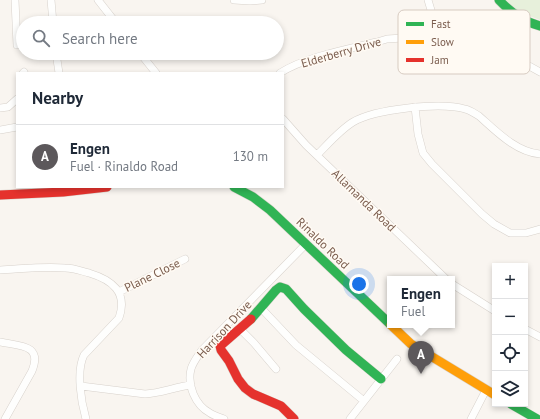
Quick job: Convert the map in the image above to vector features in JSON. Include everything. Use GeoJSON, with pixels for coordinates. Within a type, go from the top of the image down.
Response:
{"type":"FeatureCollection","features":[{"type":"Feature","properties":{"kind":"street"},"geometry":{"type":"LineString","coordinates":[[15,0],[16,22]]}},
{"type":"Feature","properties":{"kind":"street"},"geometry":{"type":"LineString","coordinates":[[52,0],[53,16]]}},
{"type":"Feature","properties":{"kind":"street"},"geometry":{"type":"LineString","coordinates":[[98,0],[111,16]]}},
{"type":"Feature","properties":{"kind":"street"},"geometry":{"type":"LineString","coordinates":[[234,0],[262,0]]}},
{"type":"Feature","properties":{"kind":"street"},"geometry":{"type":"LineString","coordinates":[[428,0],[431,10]]}},
{"type":"Feature","properties":{"kind":"street"},"geometry":{"type":"LineString","coordinates":[[499,0],[508,10]]}},
{"type":"Feature","properties":{"kind":"street"},"geometry":{"type":"LineString","coordinates":[[530,23],[540,26]]}},
{"type":"Feature","properties":{"kind":"street","name":"Elderberry Drive"},"geometry":{"type":"LineString","coordinates":[[282,72],[294,65],[309,60],[387,39],[398,38]]}},
{"type":"Feature","properties":{"kind":"street"},"geometry":{"type":"LineString","coordinates":[[57,60],[58,72]]}},
{"type":"Feature","properties":{"kind":"street"},"geometry":{"type":"LineString","coordinates":[[146,60],[155,72]]}},
{"type":"Feature","properties":{"kind":"street","name":"Elderberry Drive"},"geometry":{"type":"LineString","coordinates":[[530,67],[540,72]]}},
{"type":"Feature","properties":{"kind":"street"},"geometry":{"type":"LineString","coordinates":[[0,108],[8,107],[16,100]]}},
{"type":"Feature","properties":{"kind":"street"},"geometry":{"type":"LineString","coordinates":[[317,155],[348,126],[363,117],[415,107],[455,108],[471,111],[522,149],[530,153],[540,154]]}},
{"type":"Feature","properties":{"kind":"street"},"geometry":{"type":"LineString","coordinates":[[415,107],[418,134],[423,153],[482,214],[494,224],[510,233],[526,233],[540,229]]}},
{"type":"Feature","properties":{"kind":"street","name":"Allamanda Road"},"geometry":{"type":"LineString","coordinates":[[284,120],[317,155],[443,276]]}},
{"type":"Feature","properties":{"kind":"street"},"geometry":{"type":"LineString","coordinates":[[0,130],[16,127]]}},
{"type":"Feature","properties":{"kind":"street"},"geometry":{"type":"LineString","coordinates":[[0,195],[63,192],[98,188]]}},
{"type":"Feature","properties":{"kind":"street","name":"Rinaldo Road"},"geometry":{"type":"LineString","coordinates":[[236,188],[260,202],[387,322]]}},
{"type":"Feature","properties":{"kind":"street","name":"Harrison Drive"},"geometry":{"type":"LineString","coordinates":[[190,385],[191,368],[202,350],[306,244]]}},
{"type":"Feature","properties":{"kind":"street","name":"Plane Close"},"geometry":{"type":"LineString","coordinates":[[119,292],[185,259]]}},
{"type":"Feature","properties":{"kind":"street"},"geometry":{"type":"LineString","coordinates":[[0,270],[56,267],[74,269],[103,278],[110,282],[119,292],[121,311],[119,318],[84,355],[81,362],[83,410],[86,419]]}},
{"type":"Feature","properties":{"kind":"street"},"geometry":{"type":"LineString","coordinates":[[455,286],[492,309]]}},
{"type":"Feature","properties":{"kind":"street"},"geometry":{"type":"LineString","coordinates":[[294,419],[280,405],[250,393],[228,359],[220,351],[220,346],[252,317],[261,308],[267,298],[280,287],[286,289],[346,350],[381,379]]}},
{"type":"Feature","properties":{"kind":"street"},"geometry":{"type":"LineString","coordinates":[[243,308],[252,317]]}},
{"type":"Feature","properties":{"kind":"street"},"geometry":{"type":"LineString","coordinates":[[261,308],[296,345],[364,401]]}},
{"type":"Feature","properties":{"kind":"street"},"geometry":{"type":"LineString","coordinates":[[239,328],[276,369]]}},
{"type":"Feature","properties":{"kind":"street","name":"Rinaldo Road"},"geometry":{"type":"LineString","coordinates":[[393,328],[420,350],[492,393]]}},
{"type":"Feature","properties":{"kind":"street"},"geometry":{"type":"LineString","coordinates":[[528,331],[540,337]]}},
{"type":"Feature","properties":{"kind":"street"},"geometry":{"type":"LineString","coordinates":[[0,342],[30,348],[35,358],[32,371],[5,419]]}},
{"type":"Feature","properties":{"kind":"street"},"geometry":{"type":"LineString","coordinates":[[350,419],[397,359]]}},
{"type":"Feature","properties":{"kind":"street"},"geometry":{"type":"LineString","coordinates":[[81,386],[154,394],[180,386],[190,385],[197,401],[203,408],[224,419]]}},
{"type":"Feature","properties":{"kind":"street"},"geometry":{"type":"LineString","coordinates":[[471,419],[486,390]]}},
{"type":"Feature","properties":{"kind":"street"},"geometry":{"type":"LineString","coordinates":[[516,407],[537,419]]}},
{"type":"Feature","properties":{"kind":"green space"},"geometry":{"type":"Polygon","coordinates":[[[506,0],[540,0],[540,20],[530,16],[530,10],[517,10],[506,0]]]}},
{"type":"Feature","properties":{"kind":"traffic: fast"},"geometry":{"type":"LineString","coordinates":[[499,0],[509,10]]}},
{"type":"Feature","properties":{"kind":"traffic: fast"},"geometry":{"type":"LineString","coordinates":[[530,23],[540,26]]}},
{"type":"Feature","properties":{"kind":"traffic: fast"},"geometry":{"type":"LineString","coordinates":[[236,188],[253,197],[270,210],[387,321]]}},
{"type":"Feature","properties":{"kind":"traffic: fast"},"geometry":{"type":"LineString","coordinates":[[251,319],[276,290],[280,287],[286,289],[346,350],[381,379]]}},
{"type":"Feature","properties":{"kind":"traffic: fast"},"geometry":{"type":"LineString","coordinates":[[516,407],[537,419]]}},
{"type":"Feature","properties":{"kind":"traffic: slow"},"geometry":{"type":"LineString","coordinates":[[394,328],[411,344],[492,393]]}},
{"type":"Feature","properties":{"kind":"traffic: jam"},"geometry":{"type":"LineString","coordinates":[[0,195],[63,192],[98,188]]}},
{"type":"Feature","properties":{"kind":"traffic: jam"},"geometry":{"type":"LineString","coordinates":[[251,319],[220,346],[221,350],[245,388],[253,394],[281,406],[294,419]]}},
{"type":"Feature","properties":{"kind":"place","name":"Engen"},"geometry":{"type":"Point","coordinates":[421,374]}}]}
